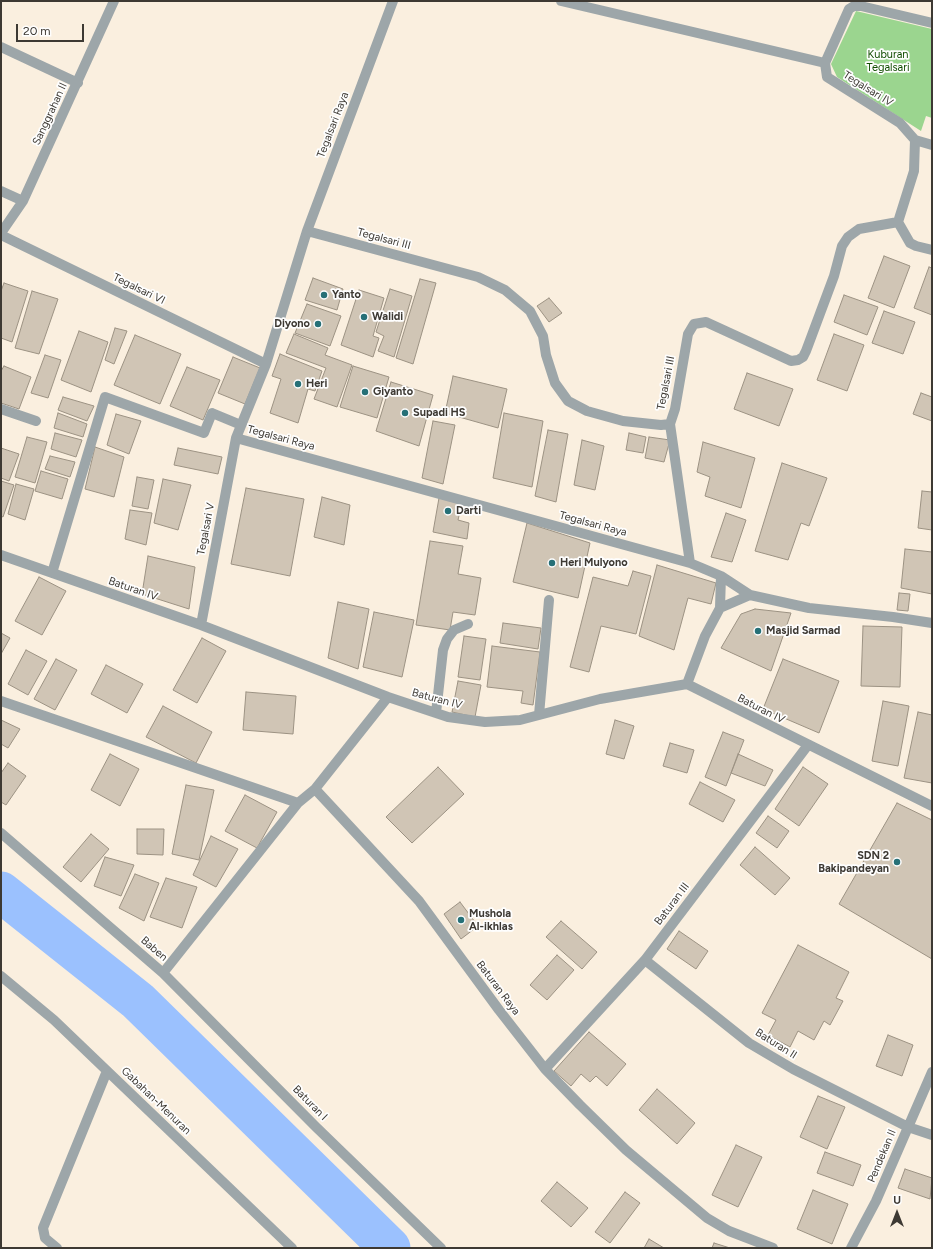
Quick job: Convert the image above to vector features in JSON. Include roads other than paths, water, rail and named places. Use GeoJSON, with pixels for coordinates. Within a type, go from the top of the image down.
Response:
{"type":"FeatureCollection","features":[{"type":"Feature","properties":{"kind":"street","name":"Sanggrahan II"},"geometry":{"type":"LineString","coordinates":[[1,234],[23,201],[114,1]]}},
{"type":"Feature","properties":{"kind":"street","name":"Tegalsari Raya"},"geometry":{"type":"LineString","coordinates":[[393,1],[307,231],[266,364],[236,438],[690,563],[721,576],[750,595],[809,608],[893,617],[932,623]]}},
{"type":"Feature","properties":{"kind":"street"},"geometry":{"type":"LineString","coordinates":[[561,1],[825,63],[850,9],[854,6],[861,6],[932,23]]}},
{"type":"Feature","properties":{"kind":"street"},"geometry":{"type":"LineString","coordinates":[[1,47],[78,83]]}},
{"type":"Feature","properties":{"kind":"street","name":"Tegalsari IV"},"geometry":{"type":"LineString","coordinates":[[825,63],[827,77],[900,123],[914,140]]}},
{"type":"Feature","properties":{"kind":"street"},"geometry":{"type":"LineString","coordinates":[[932,145],[914,140],[914,171],[898,222],[910,243],[932,250]]}},
{"type":"Feature","properties":{"kind":"street"},"geometry":{"type":"LineString","coordinates":[[1,191],[23,201]]}},
{"type":"Feature","properties":{"kind":"street","name":"Tegalsari III"},"geometry":{"type":"LineString","coordinates":[[307,231],[478,277],[505,290],[530,311],[543,336],[546,355],[555,383],[568,401],[587,411],[623,421],[670,424],[675,409],[688,334],[694,324],[706,322],[791,361],[798,360],[803,357],[806,350],[834,276],[842,246],[848,237],[859,230],[898,222]]}},
{"type":"Feature","properties":{"kind":"street","name":"Tegalsari VI"},"geometry":{"type":"LineString","coordinates":[[1,234],[266,364]]}},
{"type":"Feature","properties":{"kind":"street"},"geometry":{"type":"LineString","coordinates":[[52,573],[105,397],[204,433],[212,413],[241,425]]}},
{"type":"Feature","properties":{"kind":"street"},"geometry":{"type":"LineString","coordinates":[[1,409],[36,421]]}},
{"type":"Feature","properties":{"kind":"street"},"geometry":{"type":"LineString","coordinates":[[670,424],[690,563]]}},
{"type":"Feature","properties":{"kind":"street","name":"Tegalsari V"},"geometry":{"type":"LineString","coordinates":[[201,625],[236,438]]}},
{"type":"Feature","properties":{"kind":"street","name":"Baturan IV"},"geometry":{"type":"LineString","coordinates":[[1,555],[201,625],[388,697],[448,717],[485,722],[520,720],[600,699],[687,684],[808,746],[932,806]]}},
{"type":"Feature","properties":{"kind":"street"},"geometry":{"type":"LineString","coordinates":[[687,684],[705,636],[720,608],[721,576]]}},
{"type":"Feature","properties":{"kind":"street"},"geometry":{"type":"LineString","coordinates":[[720,608],[750,595]]}},
{"type":"Feature","properties":{"kind":"street"},"geometry":{"type":"LineString","coordinates":[[539,716],[549,600]]}},
{"type":"Feature","properties":{"kind":"street"},"geometry":{"type":"LineString","coordinates":[[436,713],[443,650],[447,639],[454,630],[468,624]]}},
{"type":"Feature","properties":{"kind":"street"},"geometry":{"type":"LineString","coordinates":[[315,788],[388,697]]}},
{"type":"Feature","properties":{"kind":"street"},"geometry":{"type":"LineString","coordinates":[[1,701],[298,803]]}},
{"type":"Feature","properties":{"kind":"street","name":"Baturan III"},"geometry":{"type":"LineString","coordinates":[[545,1069],[645,960],[808,746]]}},
{"type":"Feature","properties":{"kind":"street","name":"Baben"},"geometry":{"type":"LineString","coordinates":[[1,833],[163,972],[298,803],[315,788]]}},
{"type":"Feature","properties":{"kind":"street","name":"Baturan Raya"},"geometry":{"type":"LineString","coordinates":[[315,788],[419,901],[499,1010],[545,1069],[626,1150],[707,1218],[729,1231],[773,1248]]}},
{"type":"Feature","properties":{"kind":"street","name":"Baturan II"},"geometry":{"type":"LineString","coordinates":[[645,960],[749,1043],[793,1069],[908,1126],[932,1136]]}},
{"type":"Feature","properties":{"kind":"street","name":"Baturan I"},"geometry":{"type":"LineString","coordinates":[[163,972],[316,1126],[441,1248]]}},
{"type":"Feature","properties":{"kind":"street","name":"Gabahan-Menuran"},"geometry":{"type":"LineString","coordinates":[[1,976],[54,1020],[292,1248]]}},
{"type":"Feature","properties":{"kind":"street"},"geometry":{"type":"LineString","coordinates":[[57,1248],[44,1238],[43,1228],[107,1071]]}},
{"type":"Feature","properties":{"kind":"street","name":"Pendekan II"},"geometry":{"type":"LineString","coordinates":[[851,1248],[876,1202],[932,1072]]}},
{"type":"Feature","properties":{"kind":"waterway"},"geometry":{"type":"LineString","coordinates":[[1,892],[138,1001],[390,1248]]}},
{"type":"Feature","properties":{"kind":"place","name":"Yanto"},"geometry":{"type":"Point","coordinates":[324,295]}},
{"type":"Feature","properties":{"kind":"place","name":"Walidi"},"geometry":{"type":"Point","coordinates":[364,317]}},
{"type":"Feature","properties":{"kind":"place","name":"Diyono"},"geometry":{"type":"Point","coordinates":[318,324]}},
{"type":"Feature","properties":{"kind":"place","name":"Heri"},"geometry":{"type":"Point","coordinates":[298,384]}},
{"type":"Feature","properties":{"kind":"place","name":"Giyanto"},"geometry":{"type":"Point","coordinates":[365,392]}},
{"type":"Feature","properties":{"kind":"place","name":"Supadi HS"},"geometry":{"type":"Point","coordinates":[405,413]}},
{"type":"Feature","properties":{"kind":"place","name":"Darti"},"geometry":{"type":"Point","coordinates":[448,511]}},
{"type":"Feature","properties":{"kind":"place","name":"Heri Mulyono"},"geometry":{"type":"Point","coordinates":[552,563]}},
{"type":"Feature","properties":{"kind":"place","name":"Masjid Sarmad"},"geometry":{"type":"Point","coordinates":[758,631]}},
{"type":"Feature","properties":{"kind":"place","name":"SDN 2 Bakipandeyan"},"geometry":{"type":"Point","coordinates":[897,862]}},
{"type":"Feature","properties":{"kind":"place","name":"Mushola Al-ikhlas"},"geometry":{"type":"Point","coordinates":[461,920]}},
{"type":"Feature","properties":{"kind":"park label","name":"Kuburan Tegalsari"},"geometry":{"type":"Point","coordinates":[888,61]}}]}
